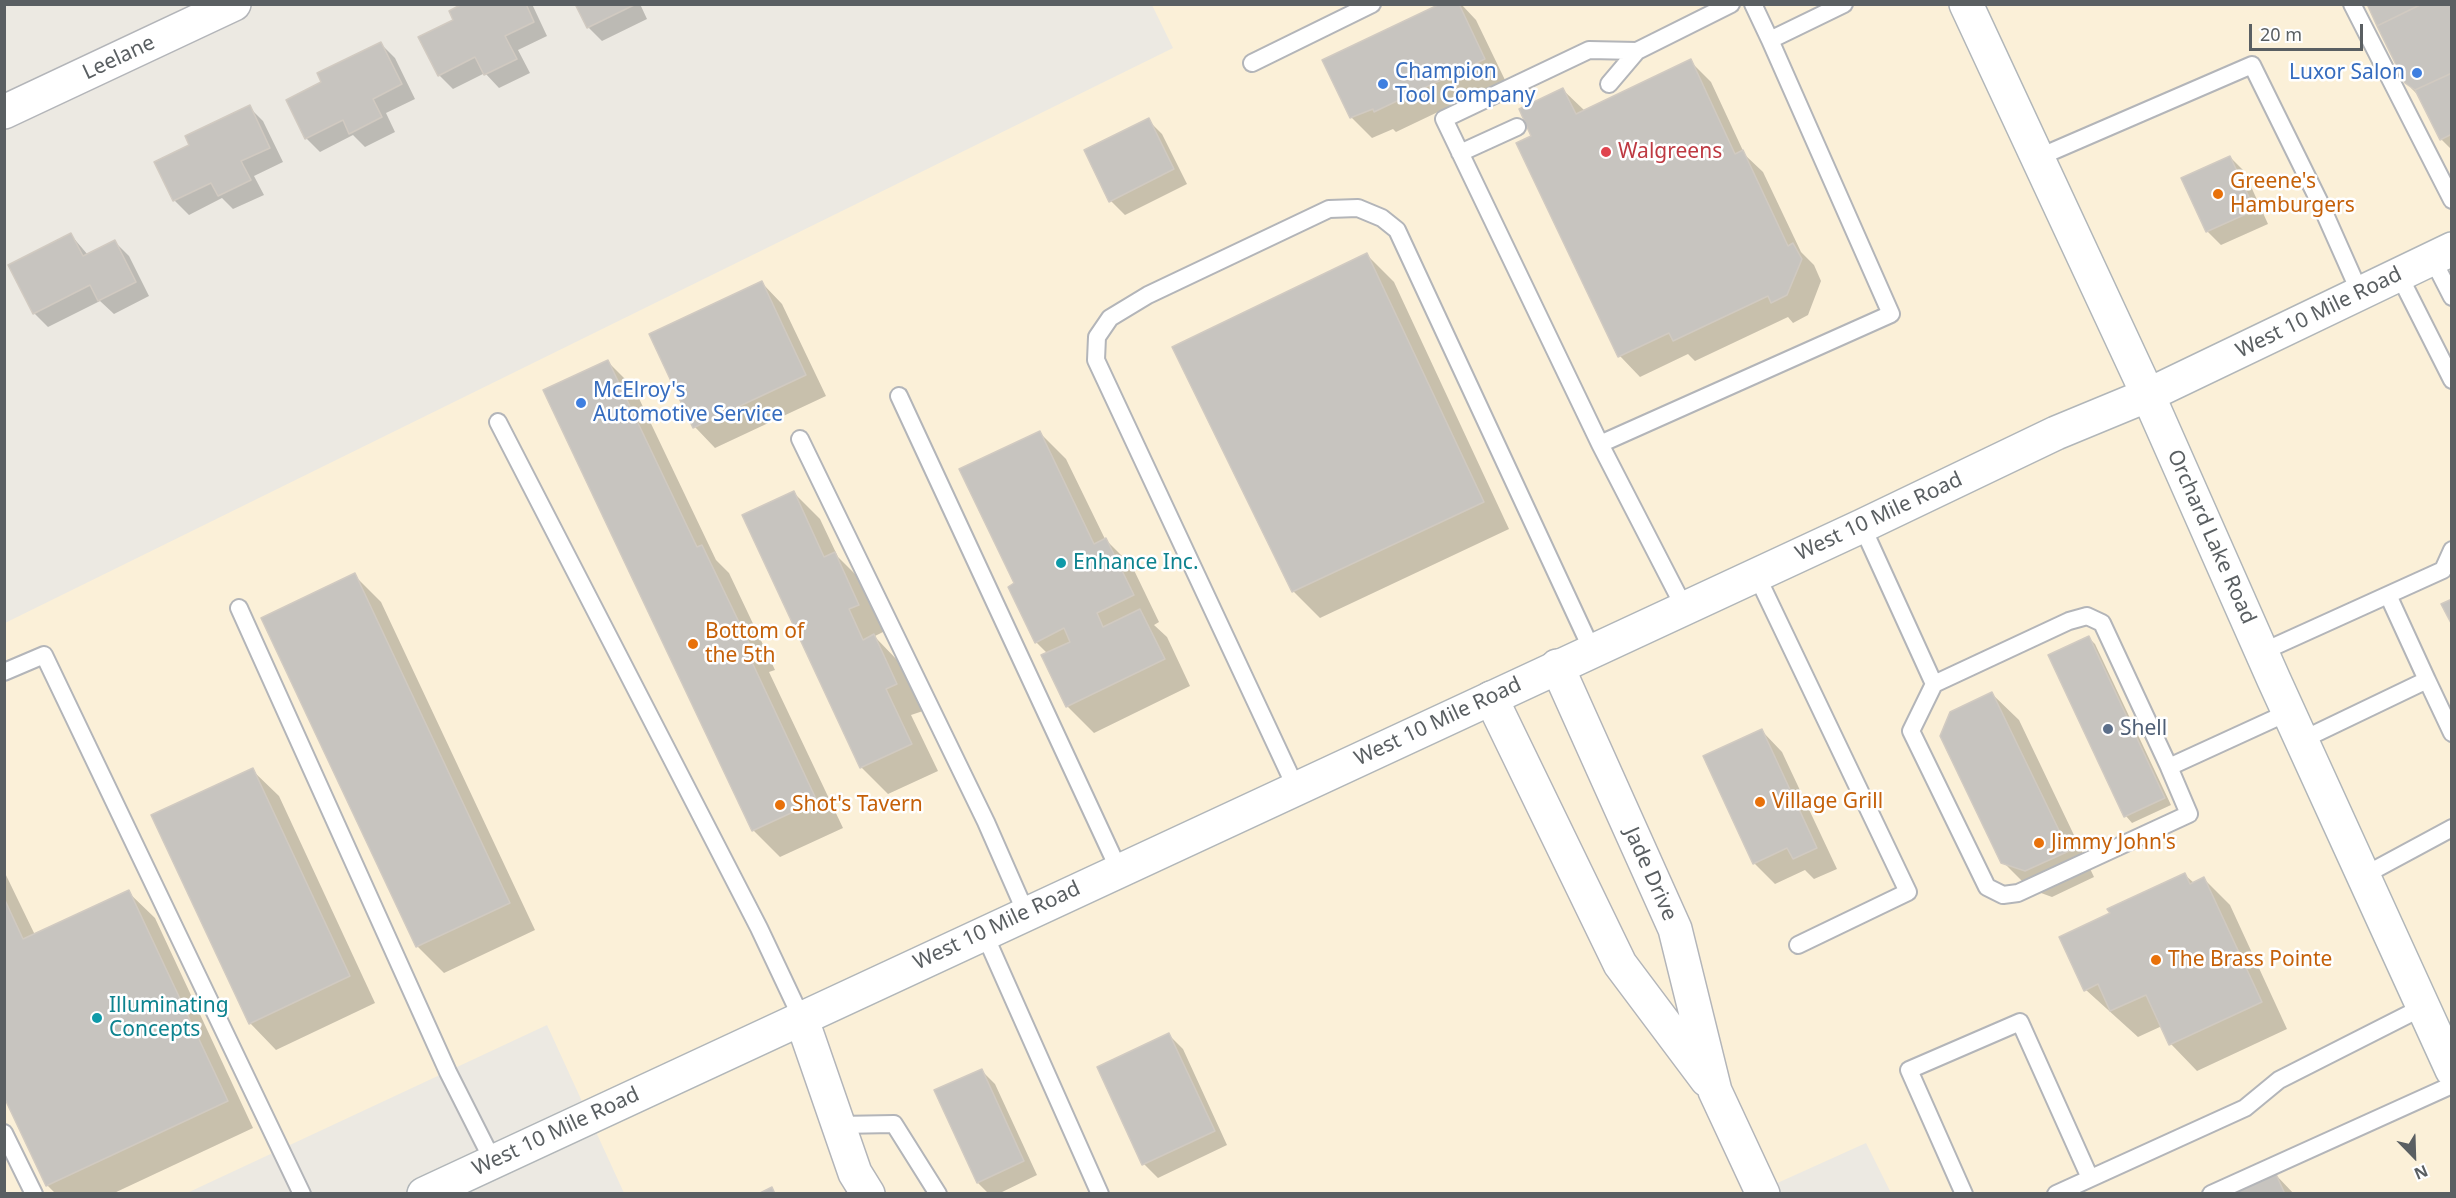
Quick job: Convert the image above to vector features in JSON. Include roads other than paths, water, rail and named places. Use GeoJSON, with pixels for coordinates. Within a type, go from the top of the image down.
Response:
{"type":"FeatureCollection","features":[{"type":"Feature","properties":{"kind":"street","name":"Leelane"},"geometry":{"type":"LineString","coordinates":[[4,111],[234,4]]}},
{"type":"Feature","properties":{"kind":"street","name":"Orchard Lake Road"},"geometry":{"type":"LineString","coordinates":[[1966,4],[2148,395],[2451,1070]]}},
{"type":"Feature","properties":{"kind":"street","name":"West 10 Mile Road"},"geometry":{"type":"LineString","coordinates":[[424,1194],[1684,607],[1863,526],[2056,433],[2148,395],[2442,254]]}},
{"type":"Feature","properties":{"kind":"street","name":"Jade Drive"},"geometry":{"type":"LineString","coordinates":[[1557,666],[1675,929],[1715,1091],[1763,1194]]}},
{"type":"Feature","properties":{"kind":"street","name":"Jade Drive"},"geometry":{"type":"LineString","coordinates":[[1491,698],[1620,964],[1715,1091]]}},
{"type":"Feature","properties":{"kind":"street"},"geometry":{"type":"LineString","coordinates":[[801,1017],[855,1173],[868,1194]]}},
{"type":"Feature","properties":{"kind":"lane"},"geometry":{"type":"LineString","coordinates":[[1609,84],[1637,51],[1731,4]]}},
{"type":"Feature","properties":{"kind":"lane"},"geometry":{"type":"LineString","coordinates":[[1600,444],[1891,314],[1753,4]]}},
{"type":"Feature","properties":{"kind":"lane"},"geometry":{"type":"LineString","coordinates":[[1770,39],[1844,4]]}},
{"type":"Feature","properties":{"kind":"lane"},"geometry":{"type":"LineString","coordinates":[[2352,4],[2451,200]]}},
{"type":"Feature","properties":{"kind":"lane"},"geometry":{"type":"LineString","coordinates":[[1252,63],[1366,6]]}},
{"type":"Feature","properties":{"kind":"lane"},"geometry":{"type":"LineString","coordinates":[[1637,51],[1590,51],[1444,118],[1600,444],[1684,607]]}},
{"type":"Feature","properties":{"kind":"lane"},"geometry":{"type":"LineString","coordinates":[[2037,158],[2252,65],[2320,203],[2360,293]]}},
{"type":"Feature","properties":{"kind":"lane"},"geometry":{"type":"LineString","coordinates":[[1460,153],[1516,127]]}},
{"type":"Feature","properties":{"kind":"lane"},"geometry":{"type":"LineString","coordinates":[[1296,788],[1096,360],[1097,337],[1110,318],[1148,296],[1329,209],[1358,208],[1382,218],[1397,230],[1592,650]]}},
{"type":"Feature","properties":{"kind":"lane"},"geometry":{"type":"LineString","coordinates":[[2442,254],[2451,297]]}},
{"type":"Feature","properties":{"kind":"lane"},"geometry":{"type":"LineString","coordinates":[[2399,275],[2451,380]]}},
{"type":"Feature","properties":{"kind":"lane"},"geometry":{"type":"LineString","coordinates":[[900,396],[1119,870]]}},
{"type":"Feature","properties":{"kind":"lane"},"geometry":{"type":"LineString","coordinates":[[498,422],[754,917],[801,1017]]}},
{"type":"Feature","properties":{"kind":"lane"},"geometry":{"type":"LineString","coordinates":[[800,439],[986,822],[1026,913]]}},
{"type":"Feature","properties":{"kind":"lane"},"geometry":{"type":"LineString","coordinates":[[1863,526],[1934,684]]}},
{"type":"Feature","properties":{"kind":"lane"},"geometry":{"type":"LineString","coordinates":[[2262,652],[2443,570],[2451,550]]}},
{"type":"Feature","properties":{"kind":"lane"},"geometry":{"type":"LineString","coordinates":[[1756,574],[1908,892],[1798,945]]}},
{"type":"Feature","properties":{"kind":"lane"},"geometry":{"type":"LineString","coordinates":[[2388,595],[2451,733]]}},
{"type":"Feature","properties":{"kind":"lane"},"geometry":{"type":"LineString","coordinates":[[239,608],[448,1072],[493,1161]]}},
{"type":"Feature","properties":{"kind":"lane"},"geometry":{"type":"LineString","coordinates":[[2087,616],[2102,623],[2169,767],[2190,814],[2018,893],[2003,895],[1986,887],[1911,731],[1934,684],[2069,621],[2087,616]]}},
{"type":"Feature","properties":{"kind":"lane"},"geometry":{"type":"LineString","coordinates":[[4,672],[44,655],[302,1194]]}},
{"type":"Feature","properties":{"kind":"lane"},"geometry":{"type":"LineString","coordinates":[[2169,767],[2427,680]]}},
{"type":"Feature","properties":{"kind":"lane"},"geometry":{"type":"LineString","coordinates":[[2363,876],[2451,828]]}},
{"type":"Feature","properties":{"kind":"lane"},"geometry":{"type":"LineString","coordinates":[[984,933],[1100,1194]]}},
{"type":"Feature","properties":{"kind":"lane"},"geometry":{"type":"LineString","coordinates":[[2056,1194],[2245,1108],[2279,1080],[2423,1007]]}},
{"type":"Feature","properties":{"kind":"lane"},"geometry":{"type":"LineString","coordinates":[[1964,1194],[1909,1070],[2020,1022],[2090,1178]]}},
{"type":"Feature","properties":{"kind":"lane"},"geometry":{"type":"LineString","coordinates":[[2211,1194],[2451,1085]]}},
{"type":"Feature","properties":{"kind":"lane"},"geometry":{"type":"LineString","coordinates":[[838,1125],[894,1124],[938,1194]]}},
{"type":"Feature","properties":{"kind":"lane"},"geometry":{"type":"LineString","coordinates":[[4,1133],[34,1194]]}},
{"type":"Feature","properties":{"kind":"place","name":"Luxor Salon"},"geometry":{"type":"Point","coordinates":[2417,73]}},
{"type":"Feature","properties":{"kind":"place","name":"Champion Tool Company"},"geometry":{"type":"Point","coordinates":[1383,84]}},
{"type":"Feature","properties":{"kind":"place","name":"Walgreens"},"geometry":{"type":"Point","coordinates":[1606,152]}},
{"type":"Feature","properties":{"kind":"place","name":"Greene's Hamburgers"},"geometry":{"type":"Point","coordinates":[2218,194]}},
{"type":"Feature","properties":{"kind":"place","name":"McElroy's Automotive Service"},"geometry":{"type":"Point","coordinates":[581,403]}},
{"type":"Feature","properties":{"kind":"place","name":"Enhance Inc."},"geometry":{"type":"Point","coordinates":[1061,563]}},
{"type":"Feature","properties":{"kind":"place","name":"Bottom of the 5th"},"geometry":{"type":"Point","coordinates":[693,644]}},
{"type":"Feature","properties":{"kind":"place","name":"Shell"},"geometry":{"type":"Point","coordinates":[2108,729]}},
{"type":"Feature","properties":{"kind":"place","name":"Village Grill"},"geometry":{"type":"Point","coordinates":[1760,802]}},
{"type":"Feature","properties":{"kind":"place","name":"Shot's Tavern"},"geometry":{"type":"Point","coordinates":[780,805]}},
{"type":"Feature","properties":{"kind":"place","name":"Jimmy John's"},"geometry":{"type":"Point","coordinates":[2039,843]}},
{"type":"Feature","properties":{"kind":"place","name":"The Brass Pointe"},"geometry":{"type":"Point","coordinates":[2156,960]}},
{"type":"Feature","properties":{"kind":"place","name":"Illuminating Concepts"},"geometry":{"type":"Point","coordinates":[97,1018]}}]}
